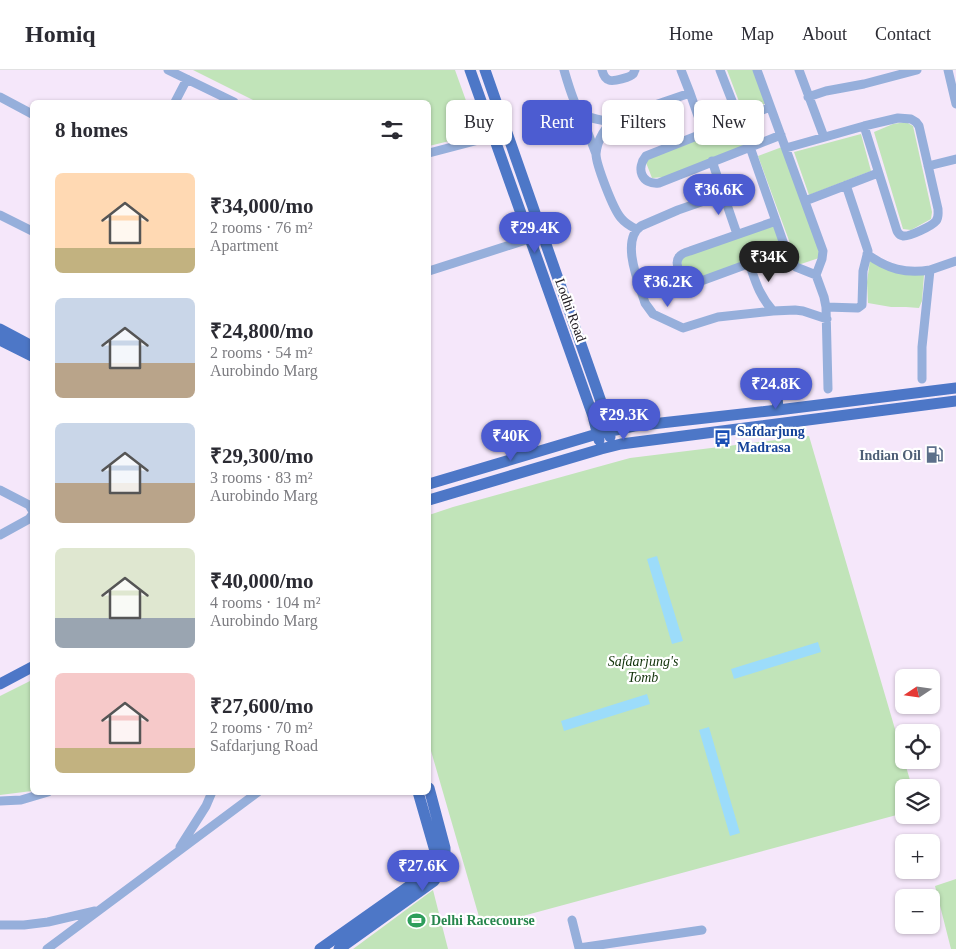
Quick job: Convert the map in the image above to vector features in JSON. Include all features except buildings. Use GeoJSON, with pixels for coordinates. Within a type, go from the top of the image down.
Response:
{"type":"FeatureCollection","features":[{"type":"Feature","properties":{"kind":"main road","name":"Lodhi Road"},"geometry":{"type":"LineString","coordinates":[[470,70],[481,100]]}},
{"type":"Feature","properties":{"kind":"main road","name":"Lodhi Road"},"geometry":{"type":"LineString","coordinates":[[484,70],[605,412],[603,432],[606,447]]}},
{"type":"Feature","properties":{"kind":"main road","name":"Lodhi Road"},"geometry":{"type":"LineString","coordinates":[[497,145],[593,416],[603,432]]}},
{"type":"Feature","properties":{"kind":"main road"},"geometry":{"type":"LineString","coordinates":[[0,329],[30,345]]}},
{"type":"Feature","properties":{"kind":"main road"},"geometry":{"type":"LineString","coordinates":[[0,340],[30,355]]}},
{"type":"Feature","properties":{"kind":"main road"},"geometry":{"type":"LineString","coordinates":[[431,483],[603,432],[634,426],[956,388]]}},
{"type":"Feature","properties":{"kind":"main road"},"geometry":{"type":"LineString","coordinates":[[777,396],[778,410]]}},
{"type":"Feature","properties":{"kind":"main road"},"geometry":{"type":"LineString","coordinates":[[431,499],[606,447],[954,401],[952,414]]}},
{"type":"Feature","properties":{"kind":"main road"},"geometry":{"type":"LineString","coordinates":[[915,406],[918,418]]}},
{"type":"Feature","properties":{"kind":"main road"},"geometry":{"type":"LineString","coordinates":[[0,676],[30,660]]}},
{"type":"Feature","properties":{"kind":"main road"},"geometry":{"type":"LineString","coordinates":[[0,684],[30,668]]}},
{"type":"Feature","properties":{"kind":"main road"},"geometry":{"type":"LineString","coordinates":[[320,949],[432,870],[435,861],[435,851],[419,795]]}},
{"type":"Feature","properties":{"kind":"main road"},"geometry":{"type":"LineString","coordinates":[[339,949],[434,881],[445,864],[445,848],[431,795]]}},
{"type":"Feature","properties":{"kind":"street"},"geometry":{"type":"LineString","coordinates":[[168,70],[230,100]]}},
{"type":"Feature","properties":{"kind":"street"},"geometry":{"type":"LineString","coordinates":[[564,70],[574,100]]}},
{"type":"Feature","properties":{"kind":"street"},"geometry":{"type":"LineString","coordinates":[[602,70],[605,77],[613,81],[630,76],[635,70]]}},
{"type":"Feature","properties":{"kind":"street"},"geometry":{"type":"LineString","coordinates":[[681,70],[694,105]]}},
{"type":"Feature","properties":{"kind":"street"},"geometry":{"type":"LineString","coordinates":[[720,70],[732,100]]}},
{"type":"Feature","properties":{"kind":"street"},"geometry":{"type":"LineString","coordinates":[[757,70],[823,251],[816,275],[826,307],[828,389]]}},
{"type":"Feature","properties":{"kind":"street"},"geometry":{"type":"LineString","coordinates":[[799,70],[824,137]]}},
{"type":"Feature","properties":{"kind":"street"},"geometry":{"type":"LineString","coordinates":[[808,97],[917,70]]}},
{"type":"Feature","properties":{"kind":"street"},"geometry":{"type":"LineString","coordinates":[[948,70],[956,104]]}},
{"type":"Feature","properties":{"kind":"street"},"geometry":{"type":"LineString","coordinates":[[176,100],[187,79]]}},
{"type":"Feature","properties":{"kind":"street"},"geometry":{"type":"LineString","coordinates":[[669,100],[690,93]]}},
{"type":"Feature","properties":{"kind":"street"},"geometry":{"type":"LineString","coordinates":[[0,97],[30,113]]}},
{"type":"Feature","properties":{"kind":"street"},"geometry":{"type":"LineString","coordinates":[[764,108],[770,106]]}},
{"type":"Feature","properties":{"kind":"street"},"geometry":{"type":"LineString","coordinates":[[786,148],[864,126],[904,118],[911,119],[919,126],[928,166],[938,216],[934,223],[910,235],[904,236],[897,231],[864,126]]}},
{"type":"Feature","properties":{"kind":"street"},"geometry":{"type":"LineString","coordinates":[[694,138],[646,156],[640,167],[646,181],[652,184],[659,183],[781,135]]}},
{"type":"Feature","properties":{"kind":"street"},"geometry":{"type":"LineString","coordinates":[[596,155],[598,144],[602,137]]}},
{"type":"Feature","properties":{"kind":"street"},"geometry":{"type":"LineString","coordinates":[[592,144],[614,208],[625,224],[636,229]]}},
{"type":"Feature","properties":{"kind":"street"},"geometry":{"type":"LineString","coordinates":[[431,152],[460,145]]}},
{"type":"Feature","properties":{"kind":"street"},"geometry":{"type":"LineString","coordinates":[[750,147],[786,250],[796,267],[816,275]]}},
{"type":"Feature","properties":{"kind":"street"},"geometry":{"type":"LineString","coordinates":[[928,166],[956,159]]}},
{"type":"Feature","properties":{"kind":"street"},"geometry":{"type":"LineString","coordinates":[[712,161],[737,234]]}},
{"type":"Feature","properties":{"kind":"street"},"geometry":{"type":"LineString","coordinates":[[806,201],[878,173]]}},
{"type":"Feature","properties":{"kind":"street"},"geometry":{"type":"LineString","coordinates":[[826,307],[858,308],[862,306],[862,271],[868,254],[846,185]]}},
{"type":"Feature","properties":{"kind":"street"},"geometry":{"type":"LineString","coordinates":[[724,194],[678,210],[636,229],[633,239],[632,257],[645,303],[653,314],[683,328],[718,317],[773,311],[803,311],[827,319]]}},
{"type":"Feature","properties":{"kind":"street"},"geometry":{"type":"LineString","coordinates":[[0,215],[30,230]]}},
{"type":"Feature","properties":{"kind":"street"},"geometry":{"type":"LineString","coordinates":[[776,221],[679,256],[677,260],[682,277],[689,284],[694,284],[786,250]]}},
{"type":"Feature","properties":{"kind":"street"},"geometry":{"type":"LineString","coordinates":[[431,270],[529,239]]}},
{"type":"Feature","properties":{"kind":"street"},"geometry":{"type":"LineString","coordinates":[[868,254],[879,263],[892,268],[916,272],[930,270],[956,261]]}},
{"type":"Feature","properties":{"kind":"street"},"geometry":{"type":"LineString","coordinates":[[749,263],[764,302],[773,311]]}},
{"type":"Feature","properties":{"kind":"street"},"geometry":{"type":"LineString","coordinates":[[922,379],[922,346],[930,270]]}},
{"type":"Feature","properties":{"kind":"street"},"geometry":{"type":"LineString","coordinates":[[0,490],[30,507]]}},
{"type":"Feature","properties":{"kind":"street"},"geometry":{"type":"LineString","coordinates":[[0,535],[30,518]]}},
{"type":"Feature","properties":{"kind":"street"},"geometry":{"type":"LineString","coordinates":[[0,801],[21,800],[38,795]]}},
{"type":"Feature","properties":{"kind":"street"},"geometry":{"type":"LineString","coordinates":[[177,852],[206,806],[211,795]]}},
{"type":"Feature","properties":{"kind":"street"},"geometry":{"type":"LineString","coordinates":[[47,949],[254,795]]}},
{"type":"Feature","properties":{"kind":"street"},"geometry":{"type":"LineString","coordinates":[[0,925],[48,922],[98,910]]}},
{"type":"Feature","properties":{"kind":"street"},"geometry":{"type":"LineString","coordinates":[[572,920],[576,948],[702,930]]}},
{"type":"Feature","properties":{"kind":"green space"},"geometry":{"type":"Polygon","coordinates":[[[193,70],[455,70],[466,100],[446,100],[446,142],[431,146],[431,100],[253,100],[193,70]]]}},
{"type":"Feature","properties":{"kind":"green space"},"geometry":{"type":"Polygon","coordinates":[[[727,70],[754,70],[767,103],[764,104],[764,100],[738,100],[727,70]]]}},
{"type":"Feature","properties":{"kind":"green space"},"geometry":{"type":"Polygon","coordinates":[[[906,122],[913,126],[932,212],[931,219],[911,230],[903,229],[874,132],[893,124],[906,122]]]}},
{"type":"Feature","properties":{"kind":"green space"},"geometry":{"type":"Polygon","coordinates":[[[861,134],[871,171],[809,195],[794,152],[861,134]]]}},
{"type":"Feature","properties":{"kind":"green space"},"geometry":{"type":"Polygon","coordinates":[[[694,141],[694,145],[743,146],[664,177],[652,178],[645,160],[694,141]]]}},
{"type":"Feature","properties":{"kind":"green space"},"geometry":{"type":"Polygon","coordinates":[[[782,147],[822,257],[798,265],[758,156],[782,147]]]}},
{"type":"Feature","properties":{"kind":"green space"},"geometry":{"type":"Polygon","coordinates":[[[774,224],[782,249],[691,282],[685,274],[681,258],[774,224]]]}},
{"type":"Feature","properties":{"kind":"green space"},"geometry":{"type":"Polygon","coordinates":[[[870,260],[924,275],[922,301],[919,308],[891,307],[868,303],[867,282],[870,260]]]}},
{"type":"Feature","properties":{"kind":"green space","name":"Safdarjung's Tomb"},"geometry":{"type":"Polygon","coordinates":[[[809,436],[895,729],[895,769],[907,769],[910,779],[895,779],[895,815],[482,927],[431,751],[431,514],[630,458],[809,436]]]}},
{"type":"Feature","properties":{"kind":"green space"},"geometry":{"type":"Polygon","coordinates":[[[30,681],[30,791],[0,795],[0,696],[30,681]]]}},
{"type":"Feature","properties":{"kind":"green space"},"geometry":{"type":"Polygon","coordinates":[[[956,879],[956,949],[951,949],[940,906],[940,889],[936,889],[935,886],[956,879]]]}},
{"type":"Feature","properties":{"kind":"green space","name":"Delhi Racecourse"},"geometry":{"type":"Polygon","coordinates":[[[433,890],[448,949],[353,949],[433,890]]]}},
{"type":"Feature","properties":{"kind":"water"},"geometry":{"type":"Polygon","coordinates":[[[657,556],[683,641],[672,644],[647,559],[657,556]]]}},
{"type":"Feature","properties":{"kind":"water"},"geometry":{"type":"Polygon","coordinates":[[[818,642],[821,652],[734,679],[731,669],[818,642]]]}},
{"type":"Feature","properties":{"kind":"water"},"geometry":{"type":"Polygon","coordinates":[[[647,694],[650,704],[564,731],[561,721],[647,694]]]}},
{"type":"Feature","properties":{"kind":"water"},"geometry":{"type":"Polygon","coordinates":[[[709,727],[740,833],[730,836],[699,730],[709,727]]]}},
{"type":"Feature","properties":{"kind":"place","name":"Safdarjung Madrasa"},"geometry":{"type":"Point","coordinates":[723,439]}},
{"type":"Feature","properties":{"kind":"place","name":"Indian Oil"},"geometry":{"type":"Point","coordinates":[935,455]}},
{"type":"Feature","properties":{"kind":"place","name":"Delhi Racecourse"},"geometry":{"type":"Point","coordinates":[417,920]}}]}
